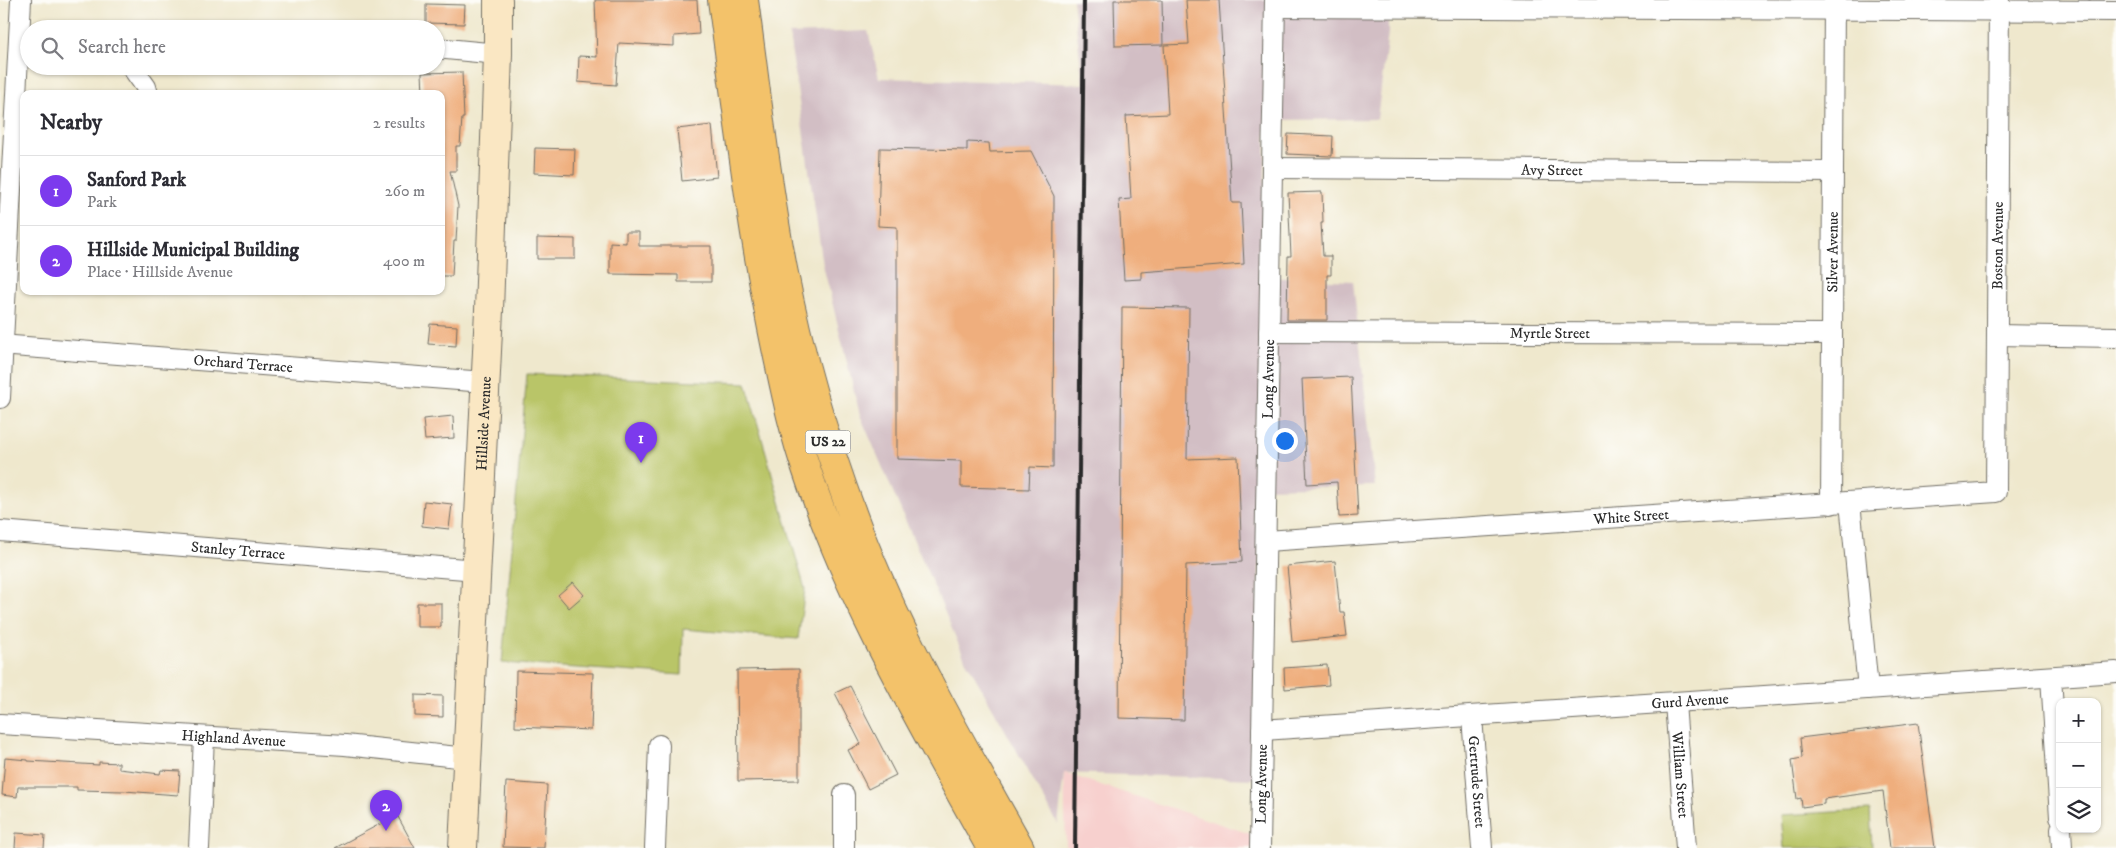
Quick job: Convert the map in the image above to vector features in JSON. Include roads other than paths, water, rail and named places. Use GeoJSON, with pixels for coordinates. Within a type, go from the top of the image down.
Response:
{"type":"FeatureCollection","features":[{"type":"Feature","properties":{"kind":"highway","name":"US 22"},"geometry":{"type":"LineString","coordinates":[[722,0],[762,275],[784,384],[806,470],[837,554],[866,618],[902,688],[991,848]]}},
{"type":"Feature","properties":{"kind":"highway","name":"US 22"},"geometry":{"type":"LineString","coordinates":[[744,0],[783,271],[804,360],[828,445],[858,530],[900,626],[934,694],[1020,848]]}},
{"type":"Feature","properties":{"kind":"main road","name":"Hillside Avenue"},"geometry":{"type":"LineString","coordinates":[[463,848],[485,382],[498,54],[498,0]]}},
{"type":"Feature","properties":{"kind":"street"},"geometry":{"type":"LineString","coordinates":[[22,0],[23,20]]}},
{"type":"Feature","properties":{"kind":"street"},"geometry":{"type":"LineString","coordinates":[[1275,4],[1999,5],[2116,11]]}},
{"type":"Feature","properties":{"kind":"street","name":"Long Avenue"},"geometry":{"type":"LineString","coordinates":[[1260,848],[1275,4]]}},
{"type":"Feature","properties":{"kind":"street","name":"Silver Avenue"},"geometry":{"type":"LineString","coordinates":[[1834,5],[1832,334],[1841,503],[1868,689]]}},
{"type":"Feature","properties":{"kind":"street","name":"Boston Avenue"},"geometry":{"type":"LineString","coordinates":[[1996,492],[1999,5]]}},
{"type":"Feature","properties":{"kind":"street"},"geometry":{"type":"LineString","coordinates":[[445,49],[498,54]]}},
{"type":"Feature","properties":{"kind":"street"},"geometry":{"type":"LineString","coordinates":[[0,398],[6,161],[20,69]]}},
{"type":"Feature","properties":{"kind":"street"},"geometry":{"type":"LineString","coordinates":[[137,75],[147,90]]}},
{"type":"Feature","properties":{"kind":"street","name":"Avy Street"},"geometry":{"type":"LineString","coordinates":[[1272,168],[1833,172]]}},
{"type":"Feature","properties":{"kind":"street","name":"Myrtle Street"},"geometry":{"type":"LineString","coordinates":[[1269,332],[1832,334]]}},
{"type":"Feature","properties":{"kind":"street"},"geometry":{"type":"LineString","coordinates":[[1997,335],[2116,337]]}},
{"type":"Feature","properties":{"kind":"street","name":"Orchard Terrace"},"geometry":{"type":"LineString","coordinates":[[1,345],[485,382]]}},
{"type":"Feature","properties":{"kind":"street","name":"White Street"},"geometry":{"type":"LineString","coordinates":[[1266,541],[1996,492]]}},
{"type":"Feature","properties":{"kind":"street","name":"Stanley Terrace"},"geometry":{"type":"LineString","coordinates":[[0,531],[477,570]]}},
{"type":"Feature","properties":{"kind":"street","name":"Gurd Avenue"},"geometry":{"type":"LineString","coordinates":[[1262,730],[2116,672]]}},
{"type":"Feature","properties":{"kind":"street"},"geometry":{"type":"LineString","coordinates":[[2051,676],[2058,788]]}},
{"type":"Feature","properties":{"kind":"street","name":"William Street"},"geometry":{"type":"LineString","coordinates":[[1675,703],[1686,848]]}},
{"type":"Feature","properties":{"kind":"street","name":"Gertrude Street"},"geometry":{"type":"LineString","coordinates":[[1472,717],[1482,848]]}},
{"type":"Feature","properties":{"kind":"street","name":"Highland Avenue"},"geometry":{"type":"LineString","coordinates":[[0,724],[344,745],[467,758]]}},
{"type":"Feature","properties":{"kind":"street"},"geometry":{"type":"LineString","coordinates":[[199,848],[204,736]]}},
{"type":"Feature","properties":{"kind":"street"},"geometry":{"type":"LineString","coordinates":[[655,848],[659,745]]}},
{"type":"Feature","properties":{"kind":"street"},"geometry":{"type":"LineString","coordinates":[[844,795],[844,848]]}},
{"type":"Feature","properties":{"kind":"street"},"geometry":{"type":"LineString","coordinates":[[2060,833],[2062,848]]}},
{"type":"Feature","properties":{"kind":"railway"},"geometry":{"type":"LineString","coordinates":[[1075,848],[1084,0]]}},
{"type":"Feature","properties":{"kind":"place","name":"Sanford Park"},"geometry":{"type":"Point","coordinates":[641,463]}},
{"type":"Feature","properties":{"kind":"place","name":"Hillside Municipal Building"},"geometry":{"type":"Point","coordinates":[386,831]}}]}
